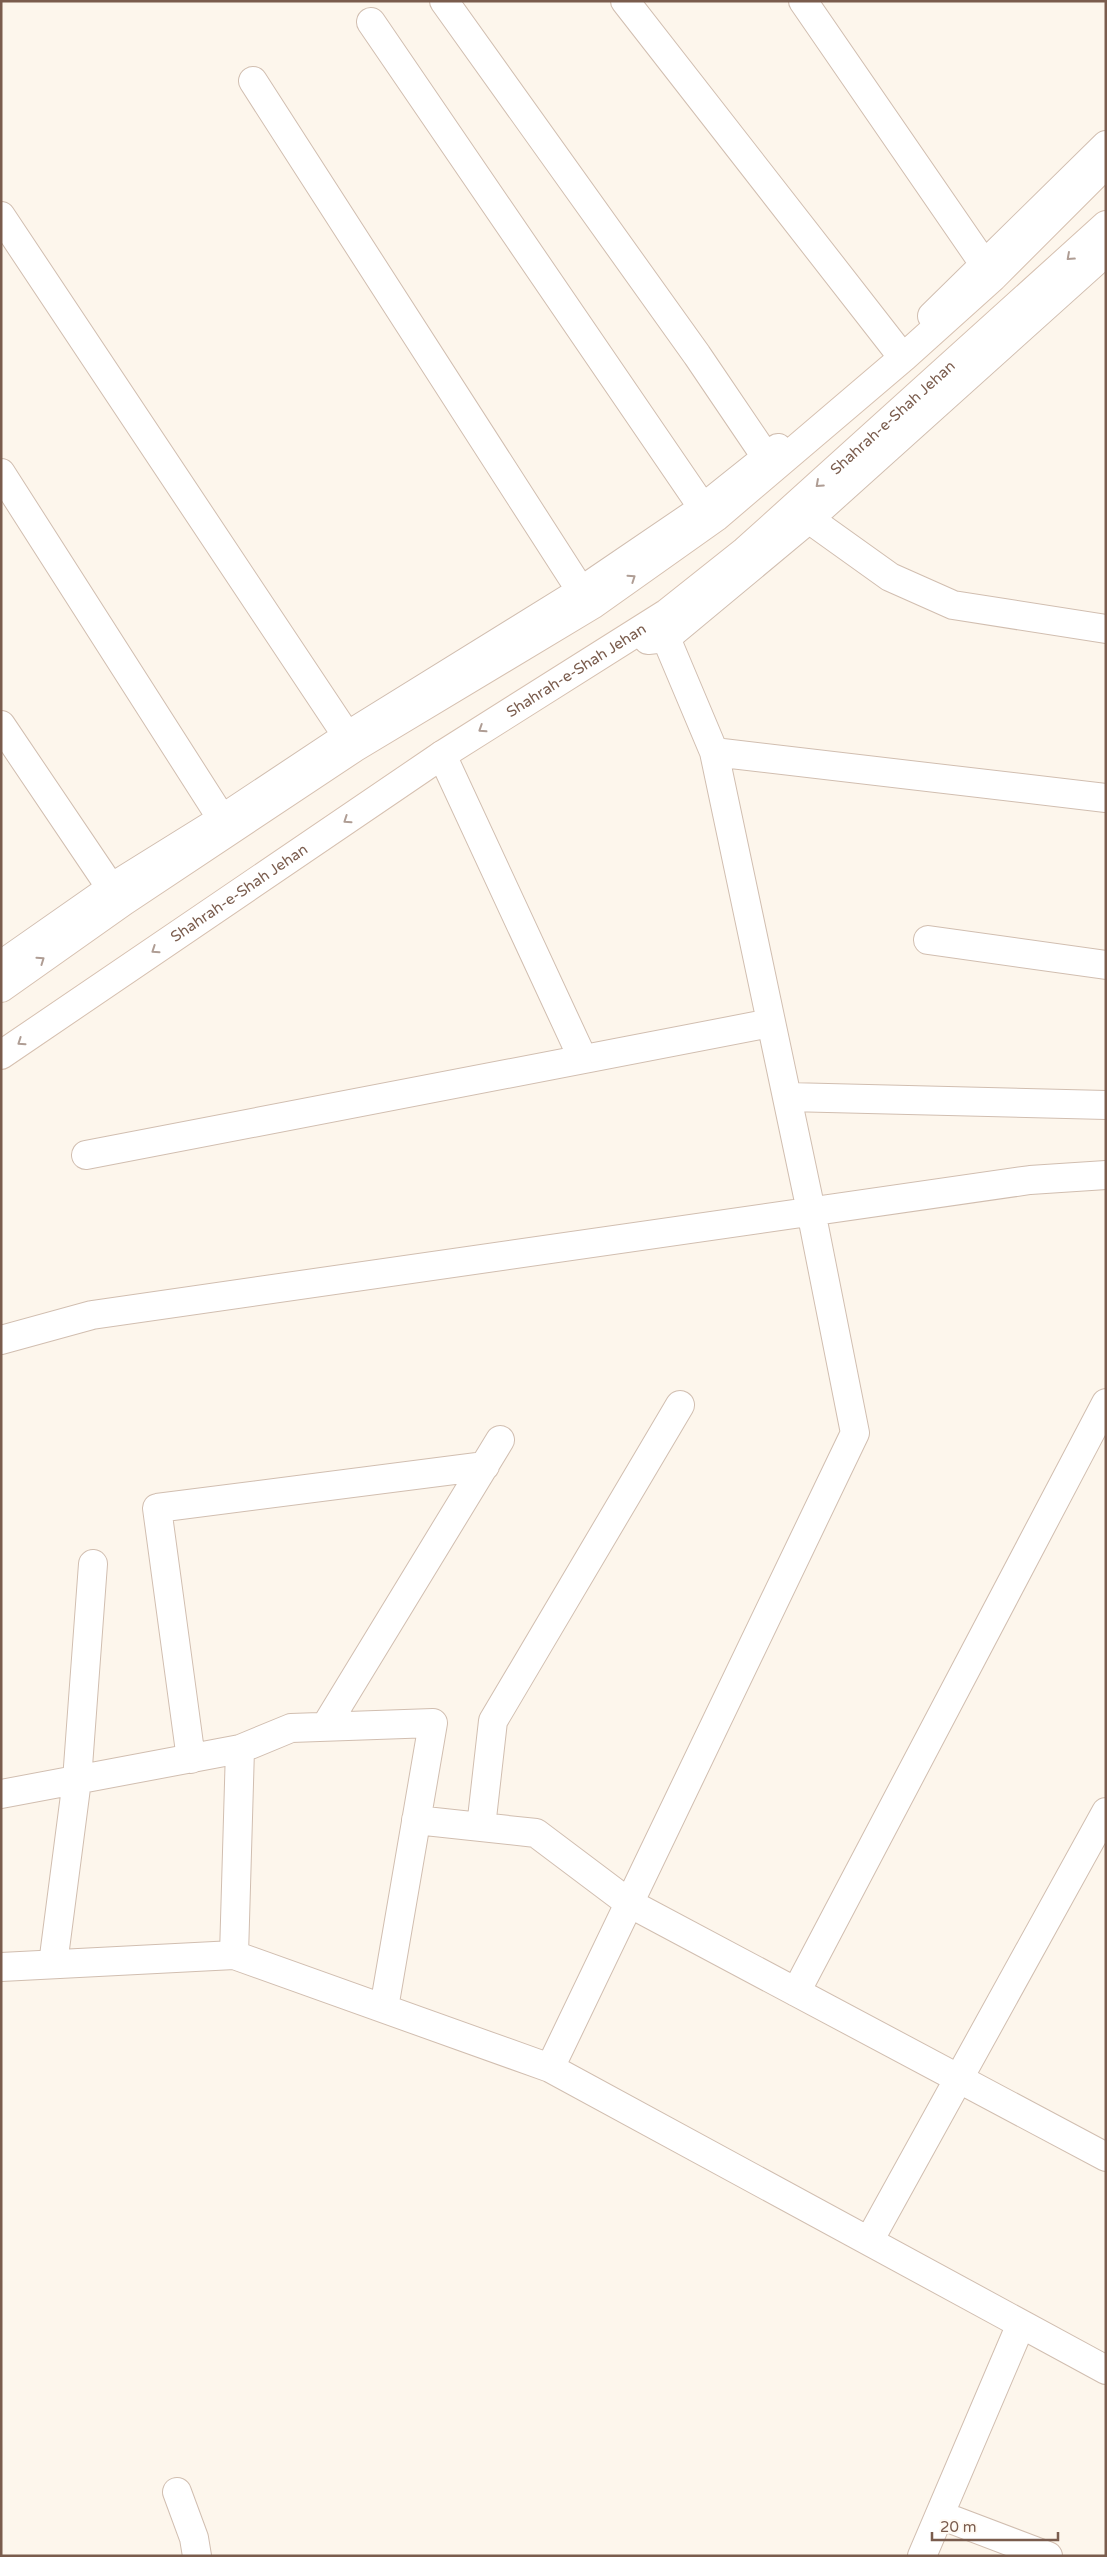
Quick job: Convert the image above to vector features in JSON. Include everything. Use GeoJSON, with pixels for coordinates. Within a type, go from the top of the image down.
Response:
{"type":"FeatureCollection","features":[{"type":"Feature","properties":{"kind":"street"},"geometry":{"type":"LineString","coordinates":[[444,1],[697,355],[766,457]]}},
{"type":"Feature","properties":{"kind":"street"},"geometry":{"type":"LineString","coordinates":[[626,1],[897,350]]}},
{"type":"Feature","properties":{"kind":"street"},"geometry":{"type":"LineString","coordinates":[[804,1],[984,264]]}},
{"type":"Feature","properties":{"kind":"street"},"geometry":{"type":"LineString","coordinates":[[371,22],[703,508]]}},
{"type":"Feature","properties":{"kind":"street"},"geometry":{"type":"LineString","coordinates":[[253,81],[586,598]]}},
{"type":"Feature","properties":{"kind":"street"},"geometry":{"type":"LineString","coordinates":[[1,965],[111,888],[222,819],[347,736],[586,598],[703,508],[897,350],[1106,145]]}},
{"type":"Feature","properties":{"kind":"street"},"geometry":{"type":"LineString","coordinates":[[1,988],[124,901],[354,748],[586,598],[716,517],[904,357],[993,277],[1106,164]]}},
{"type":"Feature","properties":{"kind":"street"},"geometry":{"type":"LineString","coordinates":[[1,216],[347,736]]}},
{"type":"Feature","properties":{"kind":"street","name":"Shahrah-e-Shah Jehan"},"geometry":{"type":"LineString","coordinates":[[1,1055],[442,755],[667,613],[745,551],[1106,225]]}},
{"type":"Feature","properties":{"kind":"street"},"geometry":{"type":"LineString","coordinates":[[612,646],[666,638],[809,519],[1106,252]]}},
{"type":"Feature","properties":{"kind":"street"},"geometry":{"type":"LineString","coordinates":[[1,473],[222,819]]}},
{"type":"Feature","properties":{"kind":"street"},"geometry":{"type":"LineString","coordinates":[[809,519],[890,577],[954,605],[1106,629]]}},
{"type":"Feature","properties":{"kind":"street"},"geometry":{"type":"LineString","coordinates":[[550,2068],[855,1433],[788,1097],[714,752],[666,638]]}},
{"type":"Feature","properties":{"kind":"street"},"geometry":{"type":"LineString","coordinates":[[1,725],[111,888]]}},
{"type":"Feature","properties":{"kind":"street"},"geometry":{"type":"LineString","coordinates":[[714,752],[1106,798]]}},
{"type":"Feature","properties":{"kind":"street"},"geometry":{"type":"LineString","coordinates":[[442,755],[583,1059]]}},
{"type":"Feature","properties":{"kind":"street"},"geometry":{"type":"LineString","coordinates":[[928,940],[1106,965]]}},
{"type":"Feature","properties":{"kind":"street"},"geometry":{"type":"LineString","coordinates":[[86,1155],[772,1023]]}},
{"type":"Feature","properties":{"kind":"street"},"geometry":{"type":"LineString","coordinates":[[788,1097],[1106,1105]]}},
{"type":"Feature","properties":{"kind":"street"},"geometry":{"type":"LineString","coordinates":[[1,1340],[92,1315],[1030,1180],[1106,1176]]}},
{"type":"Feature","properties":{"kind":"street"},"geometry":{"type":"LineString","coordinates":[[796,1992],[1106,1403]]}},
{"type":"Feature","properties":{"kind":"street"},"geometry":{"type":"LineString","coordinates":[[481,1827],[493,1721],[680,1405]]}},
{"type":"Feature","properties":{"kind":"street"},"geometry":{"type":"LineString","coordinates":[[326,1727],[500,1440]]}},
{"type":"Feature","properties":{"kind":"street"},"geometry":{"type":"LineString","coordinates":[[190,1759],[157,1508],[485,1466]]}},
{"type":"Feature","properties":{"kind":"street"},"geometry":{"type":"LineString","coordinates":[[53,1964],[77,1780],[93,1564]]}},
{"type":"Feature","properties":{"kind":"street"},"geometry":{"type":"LineString","coordinates":[[1,1794],[240,1749],[291,1728],[433,1723],[384,2008]]}},
{"type":"Feature","properties":{"kind":"street"},"geometry":{"type":"LineString","coordinates":[[234,1955],[240,1749]]}},
{"type":"Feature","properties":{"kind":"street"},"geometry":{"type":"LineString","coordinates":[[869,2241],[1106,1812]]}},
{"type":"Feature","properties":{"kind":"street"},"geometry":{"type":"LineString","coordinates":[[416,1820],[536,1833],[629,1903],[958,2080],[1106,2157]]}},
{"type":"Feature","properties":{"kind":"street"},"geometry":{"type":"LineString","coordinates":[[1,1967],[234,1955],[550,2068],[1106,2370]]}},
{"type":"Feature","properties":{"kind":"street"},"geometry":{"type":"LineString","coordinates":[[922,2556],[1021,2324]]}},
{"type":"Feature","properties":{"kind":"street"},"geometry":{"type":"LineString","coordinates":[[176,2492],[194,2538],[197,2556]]}},
{"type":"Feature","properties":{"kind":"street"},"geometry":{"type":"LineString","coordinates":[[940,2515],[1048,2556]]}}]}
